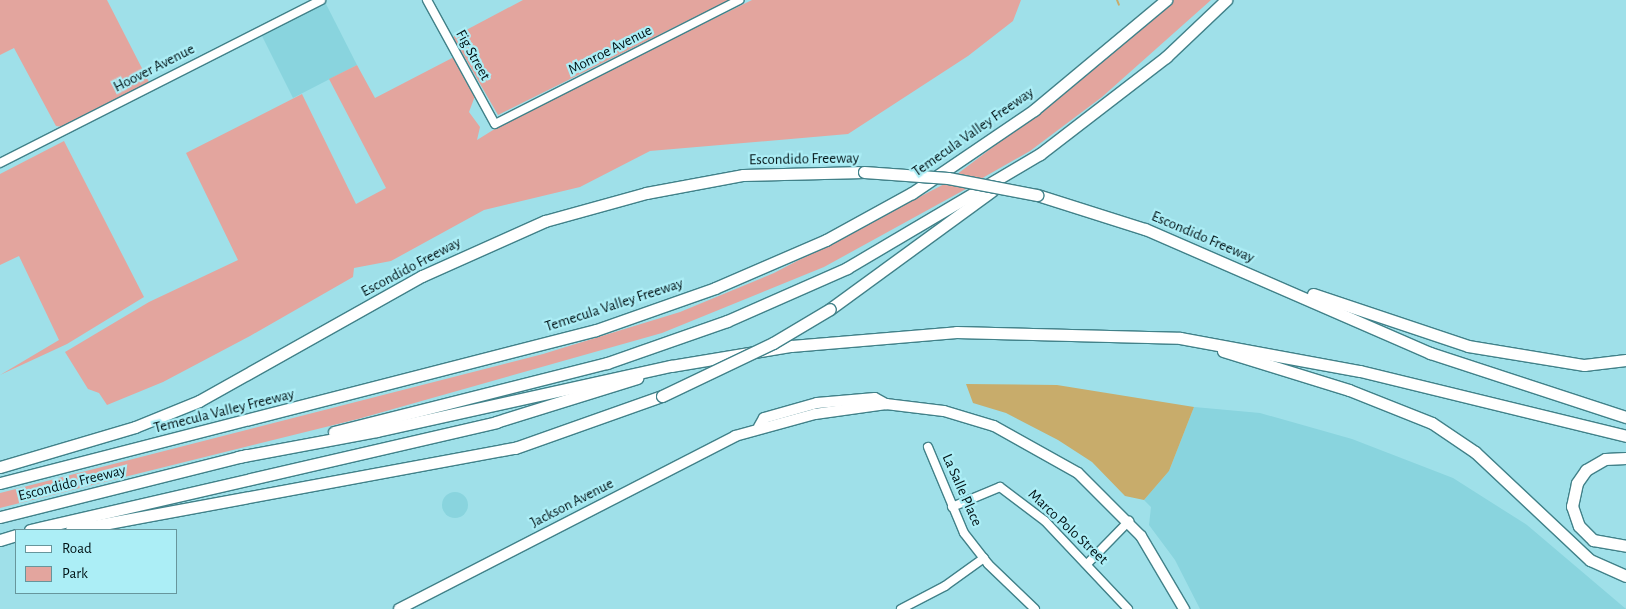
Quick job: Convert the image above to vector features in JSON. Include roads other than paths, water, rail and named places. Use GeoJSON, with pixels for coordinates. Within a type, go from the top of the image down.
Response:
{"type":"FeatureCollection","features":[{"type":"Feature","properties":{"kind":"highway","name":"Temecula Valley Freeway"},"geometry":{"type":"LineString","coordinates":[[0,483],[596,330],[715,288],[826,240],[912,193],[1034,110],[1166,0]]}},
{"type":"Feature","properties":{"kind":"highway"},"geometry":{"type":"LineString","coordinates":[[76,529],[515,448],[662,396],[773,343],[830,309],[1040,154],[1166,57],[1226,0]]}},
{"type":"Feature","properties":{"kind":"highway"},"geometry":{"type":"LineString","coordinates":[[238,457],[607,363],[727,321],[847,268],[1040,154]]}},
{"type":"Feature","properties":{"kind":"highway","name":"Escondido Freeway"},"geometry":{"type":"LineString","coordinates":[[0,468],[135,427],[199,401],[422,276],[545,221],[646,193],[743,176],[864,172],[948,178],[1037,195],[1129,223],[1224,261],[1430,353],[1599,410],[1626,417]]}},
{"type":"Feature","properties":{"kind":"highway"},"geometry":{"type":"LineString","coordinates":[[1224,261],[1468,346],[1584,365],[1626,360]]}},
{"type":"Feature","properties":{"kind":"highway"},"geometry":{"type":"LineString","coordinates":[[238,457],[378,431],[671,366],[791,346],[956,332],[1180,338],[1360,371],[1626,436]]}},
{"type":"Feature","properties":{"kind":"highway"},"geometry":{"type":"LineString","coordinates":[[1180,338],[1349,390],[1432,423],[1475,452],[1590,560],[1626,576]]}},
{"type":"Feature","properties":{"kind":"highway"},"geometry":{"type":"LineString","coordinates":[[34,529],[496,422],[671,366]]}},
{"type":"Feature","properties":{"kind":"highway"},"geometry":{"type":"LineString","coordinates":[[1599,410],[1626,411]]}},
{"type":"Feature","properties":{"kind":"highway","name":"Escondido Freeway"},"geometry":{"type":"LineString","coordinates":[[0,517],[238,457]]}},
{"type":"Feature","properties":{"kind":"highway"},"geometry":{"type":"LineString","coordinates":[[1626,458],[1599,461],[1586,470],[1577,483],[1572,506],[1579,526],[1593,540],[1626,546]]}},
{"type":"Feature","properties":{"kind":"highway"},"geometry":{"type":"LineString","coordinates":[[0,541],[15,534]]}},
{"type":"Feature","properties":{"kind":"highway"},"geometry":{"type":"LineString","coordinates":[[0,541],[15,540]]}},
{"type":"Feature","properties":{"kind":"main road","name":"Jackson Avenue"},"geometry":{"type":"LineString","coordinates":[[759,427],[764,418],[790,409],[875,398],[886,404]]}},
{"type":"Feature","properties":{"kind":"main road"},"geometry":{"type":"LineString","coordinates":[[793,420],[801,412],[858,399]]}},
{"type":"Feature","properties":{"kind":"main road","name":"Jackson Avenue"},"geometry":{"type":"LineString","coordinates":[[400,609],[759,427],[886,404],[944,411],[1020,438],[1078,473],[1129,521],[1184,609]]}},
{"type":"Feature","properties":{"kind":"street","name":"Hoover Avenue"},"geometry":{"type":"LineString","coordinates":[[0,163],[321,0]]}},
{"type":"Feature","properties":{"kind":"street","name":"Fig Street"},"geometry":{"type":"LineString","coordinates":[[427,0],[495,124]]}},
{"type":"Feature","properties":{"kind":"street","name":"Monroe Avenue"},"geometry":{"type":"LineString","coordinates":[[495,124],[739,0]]}},
{"type":"Feature","properties":{"kind":"street","name":"La Salle Place"},"geometry":{"type":"LineString","coordinates":[[928,446],[952,507],[984,558],[1035,609]]}},
{"type":"Feature","properties":{"kind":"street","name":"Marco Polo Street"},"geometry":{"type":"LineString","coordinates":[[952,507],[1000,487],[1045,521],[1088,563],[1128,609]]}},
{"type":"Feature","properties":{"kind":"street"},"geometry":{"type":"LineString","coordinates":[[1088,563],[1129,521]]}},
{"type":"Feature","properties":{"kind":"street"},"geometry":{"type":"LineString","coordinates":[[901,609],[945,586],[984,558]]}},
{"type":"Feature","properties":{"kind":"waterway"},"geometry":{"type":"LineString","coordinates":[[1117,0],[1119,5]]}}]}
